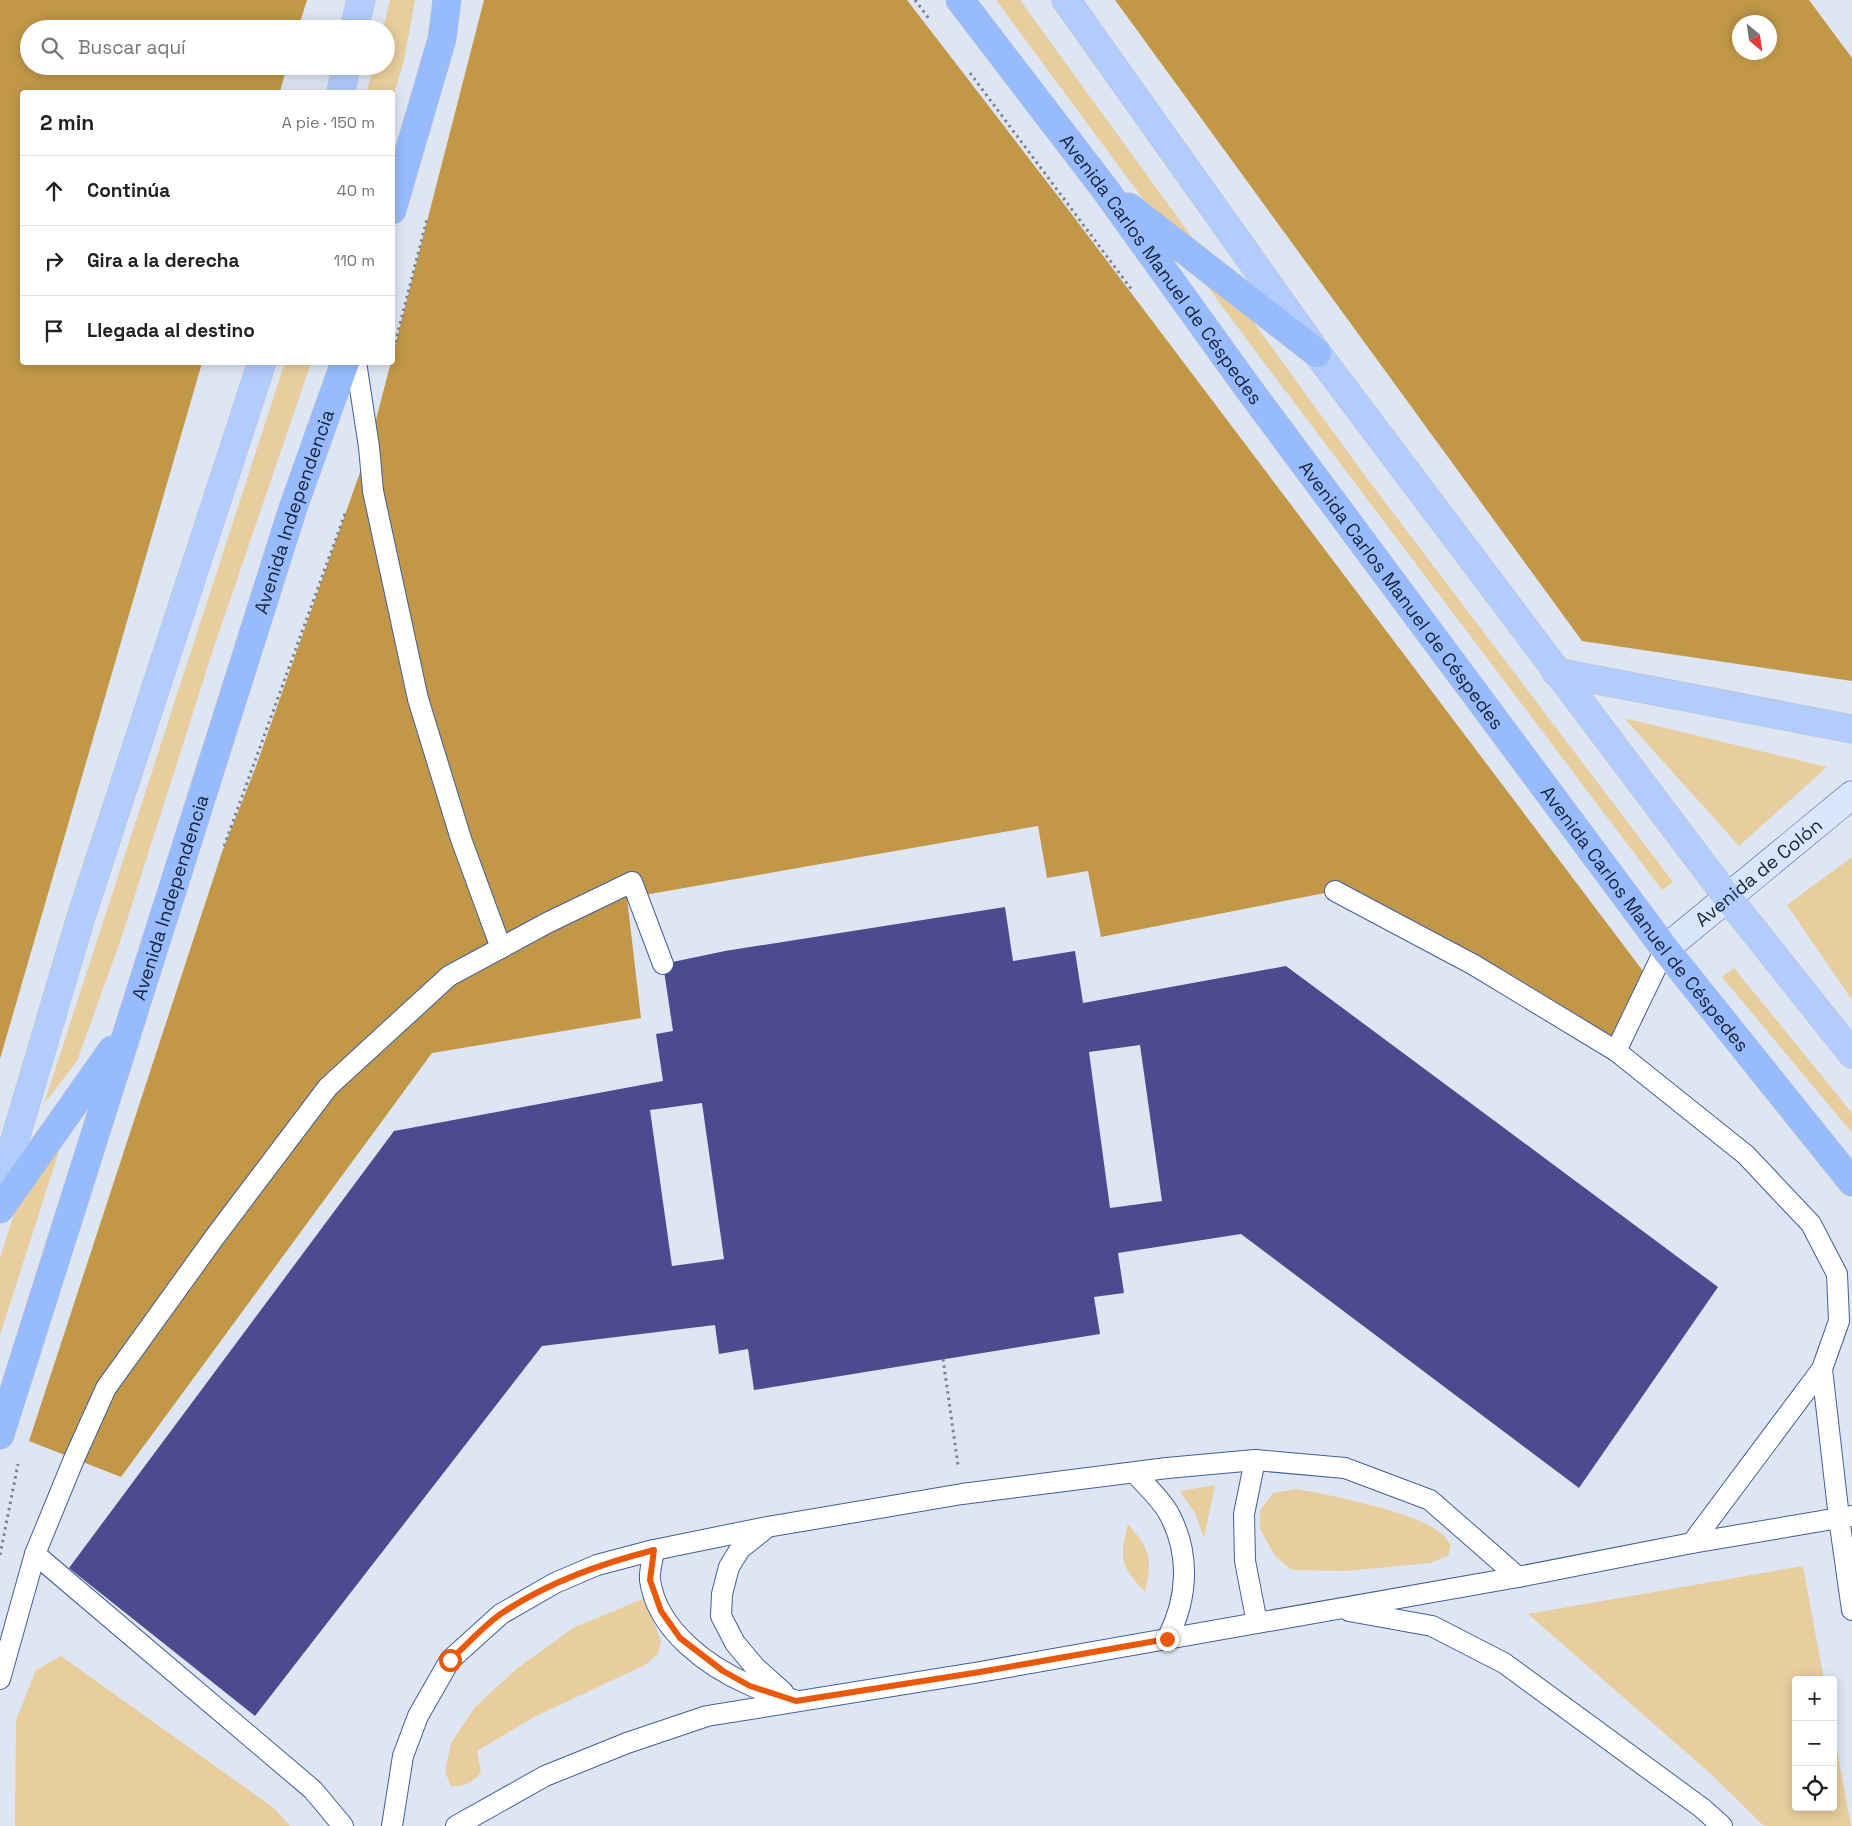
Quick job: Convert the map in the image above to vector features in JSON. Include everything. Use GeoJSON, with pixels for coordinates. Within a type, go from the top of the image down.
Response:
{"type":"FeatureCollection","features":[{"type":"Feature","properties":{"kind":"highway"},"geometry":{"type":"LineString","coordinates":[[395,200],[442,39],[447,0]]}},
{"type":"Feature","properties":{"kind":"highway","name":"Avenida Carlos Manuel de Céspedes"},"geometry":{"type":"LineString","coordinates":[[960,0],[1104,188],[1254,396],[1665,949],[1852,1182]]}},
{"type":"Feature","properties":{"kind":"highway"},"geometry":{"type":"LineString","coordinates":[[1104,188],[1317,353]]}},
{"type":"Feature","properties":{"kind":"highway","name":"Avenida Independencia"},"geometry":{"type":"LineString","coordinates":[[0,1435],[293,508],[344,365]]}},
{"type":"Feature","properties":{"kind":"highway"},"geometry":{"type":"LineString","coordinates":[[0,1209],[128,1028]]}},
{"type":"Feature","properties":{"kind":"main road"},"geometry":{"type":"LineString","coordinates":[[356,20],[360,0]]}},
{"type":"Feature","properties":{"kind":"main road"},"geometry":{"type":"LineString","coordinates":[[1066,0],[1317,353],[1728,898],[1852,1054]]}},
{"type":"Feature","properties":{"kind":"main road"},"geometry":{"type":"LineString","coordinates":[[341,90],[344,75]]}},
{"type":"Feature","properties":{"kind":"main road"},"geometry":{"type":"LineString","coordinates":[[0,1190],[81,917],[261,365]]}},
{"type":"Feature","properties":{"kind":"main road"},"geometry":{"type":"LineString","coordinates":[[1556,672],[1852,729]]}},
{"type":"Feature","properties":{"kind":"main road","name":"Avenida de Colón"},"geometry":{"type":"LineString","coordinates":[[1665,949],[1852,795]]}},
{"type":"Feature","properties":{"kind":"lane"},"geometry":{"type":"LineString","coordinates":[[356,365],[369,447],[373,491],[418,699],[462,839],[501,948]]}},
{"type":"Feature","properties":{"kind":"lane"},"geometry":{"type":"LineString","coordinates":[[0,1678],[35,1554],[74,1459],[106,1388],[214,1238],[328,1087],[449,976],[632,882],[663,964]]}},
{"type":"Feature","properties":{"kind":"lane"},"geometry":{"type":"LineString","coordinates":[[1335,891],[1474,965],[1616,1051],[1746,1155],[1811,1224],[1837,1274],[1839,1321],[1822,1369],[1692,1543]]}},
{"type":"Feature","properties":{"kind":"lane"},"geometry":{"type":"LineString","coordinates":[[1616,1051],[1665,949]]}},
{"type":"Feature","properties":{"kind":"lane"},"geometry":{"type":"LineString","coordinates":[[1822,1369],[1845,1517],[1852,1610]]}},
{"type":"Feature","properties":{"kind":"lane"},"geometry":{"type":"LineString","coordinates":[[392,1826],[403,1756],[418,1716],[450,1660],[500,1614],[555,1583],[597,1565],[654,1550],[767,1527],[962,1494],[1167,1468],[1255,1460],[1345,1468],[1430,1500],[1518,1577]]}},
{"type":"Feature","properties":{"kind":"lane"},"geometry":{"type":"LineString","coordinates":[[1255,1460],[1244,1514],[1245,1561],[1257,1623]]}},
{"type":"Feature","properties":{"kind":"lane"},"geometry":{"type":"LineString","coordinates":[[1135,1473],[1167,1512],[1183,1549],[1184,1588],[1178,1616],[1167,1639]]}},
{"type":"Feature","properties":{"kind":"lane"},"geometry":{"type":"LineString","coordinates":[[456,1826],[545,1776],[627,1743],[707,1716],[980,1672],[1845,1517]]}},
{"type":"Feature","properties":{"kind":"lane"},"geometry":{"type":"LineString","coordinates":[[767,1527],[740,1549],[729,1567],[722,1594],[722,1616],[735,1643],[754,1668],[796,1701]]}},
{"type":"Feature","properties":{"kind":"lane"},"geometry":{"type":"LineString","coordinates":[[654,1550],[650,1580],[661,1611],[680,1638],[723,1671],[750,1686],[796,1701]]}},
{"type":"Feature","properties":{"kind":"lane"},"geometry":{"type":"LineString","coordinates":[[35,1554],[313,1790],[343,1826]]}},
{"type":"Feature","properties":{"kind":"lane"},"geometry":{"type":"LineString","coordinates":[[1336,1609],[1432,1626],[1504,1663],[1694,1803],[1722,1826]]}},
{"type":"Feature","properties":{"kind":"path"},"geometry":{"type":"LineString","coordinates":[[943,1359],[962,1494]]}},
{"type":"Feature","properties":{"kind":"shaded area"},"geometry":{"type":"Polygon","coordinates":[[[0,0],[307,0],[301,20],[20,20],[20,75],[285,75],[281,90],[20,90],[20,365],[201,365],[0,1059],[0,0]]]}},
{"type":"Feature","properties":{"kind":"shaded area"},"geometry":{"type":"Polygon","coordinates":[[[390,0],[415,0],[404,61],[395,91],[367,90],[371,75],[395,75],[395,20],[385,20],[390,0]]]}},
{"type":"Feature","properties":{"kind":"shaded area"},"geometry":{"type":"Polygon","coordinates":[[[484,0],[907,0],[1067,208],[1649,979],[1616,1051],[1335,891],[1101,937],[1088,871],[1047,878],[1038,826],[627,898],[641,1018],[432,1053],[121,1477],[29,1441],[222,852],[255,769],[369,447],[390,365],[395,365],[395,346],[484,0]]]}},
{"type":"Feature","properties":{"kind":"shaded area"},"geometry":{"type":"Polygon","coordinates":[[[996,0],[1020,0],[1363,473],[1673,882],[1662,890],[1253,348],[996,0]]]}},
{"type":"Feature","properties":{"kind":"shaded area"},"geometry":{"type":"Polygon","coordinates":[[[1115,0],[1809,0],[1852,58],[1852,681],[1582,641],[1115,0]]]}},
{"type":"Feature","properties":{"kind":"shaded area"},"geometry":{"type":"Polygon","coordinates":[[[284,365],[310,365],[213,650],[120,942],[77,1061],[44,1104],[284,365]]]}},
{"type":"Feature","properties":{"kind":"shaded area"},"geometry":{"type":"Polygon","coordinates":[[[1624,718],[1827,767],[1739,846],[1624,718]]]}},
{"type":"Feature","properties":{"kind":"shaded area"},"geometry":{"type":"Polygon","coordinates":[[[1852,857],[1852,1000],[1787,905],[1852,857]]]}},
{"type":"Feature","properties":{"kind":"shaded area"},"geometry":{"type":"Polygon","coordinates":[[[1734,968],[1852,1113],[1852,1133],[1722,977],[1734,968]]]}},
{"type":"Feature","properties":{"kind":"shaded area"},"geometry":{"type":"Polygon","coordinates":[[[62,1142],[0,1335],[0,1258],[14,1214],[62,1142]]]}},
{"type":"Feature","properties":{"kind":"shaded area"},"geometry":{"type":"Polygon","coordinates":[[[1215,1485],[1204,1538],[1195,1513],[1180,1491],[1215,1485]]]}},
{"type":"Feature","properties":{"kind":"shaded area"},"geometry":{"type":"Polygon","coordinates":[[[1296,1489],[1373,1506],[1430,1526],[1442,1534],[1451,1546],[1448,1556],[1430,1563],[1346,1571],[1292,1570],[1275,1556],[1260,1529],[1260,1510],[1273,1493],[1296,1489]]]}},
{"type":"Feature","properties":{"kind":"shaded area"},"geometry":{"type":"Polygon","coordinates":[[[1128,1524],[1141,1541],[1148,1555],[1149,1571],[1145,1592],[1126,1568],[1124,1561],[1123,1546],[1128,1524]]]}},
{"type":"Feature","properties":{"kind":"shaded area"},"geometry":{"type":"Polygon","coordinates":[[[1803,1566],[1823,1676],[1792,1676],[1792,1811],[1837,1811],[1837,1751],[1851,1826],[1764,1826],[1712,1775],[1528,1614],[1803,1566]]]}},
{"type":"Feature","properties":{"kind":"shaded area"},"geometry":{"type":"Polygon","coordinates":[[[645,1598],[661,1641],[658,1654],[645,1665],[536,1716],[477,1751],[481,1772],[468,1783],[460,1786],[451,1786],[445,1772],[451,1743],[475,1707],[515,1670],[573,1628],[645,1598]]]}},
{"type":"Feature","properties":{"kind":"shaded area"},"geometry":{"type":"Polygon","coordinates":[[[61,1656],[274,1808],[290,1826],[15,1826],[16,1720],[36,1670],[61,1656]]]}},
{"type":"Feature","properties":{"kind":"building"},"geometry":{"type":"Polygon","coordinates":[[[1005,907],[1013,961],[1075,951],[1083,1003],[1286,966],[1718,1287],[1579,1488],[1241,1234],[1118,1253],[1124,1293],[1094,1297],[1100,1334],[754,1390],[748,1349],[719,1354],[715,1325],[542,1346],[255,1716],[69,1568],[394,1131],[663,1081],[656,1034],[673,1031],[663,964],[725,951],[1005,907]],[[1140,1045],[1089,1052],[1110,1208],[1162,1201],[1140,1045]],[[702,1103],[650,1110],[672,1266],[724,1259],[702,1103]]]}},
{"type":"Feature","properties":{"kind":"route"},"geometry":{"type":"LineString","coordinates":[[450,1660],[500,1614],[555,1583],[597,1565],[654,1550],[650,1580],[661,1611],[680,1638],[723,1671],[750,1686],[796,1701],[980,1672],[1167,1639]]}}]}
